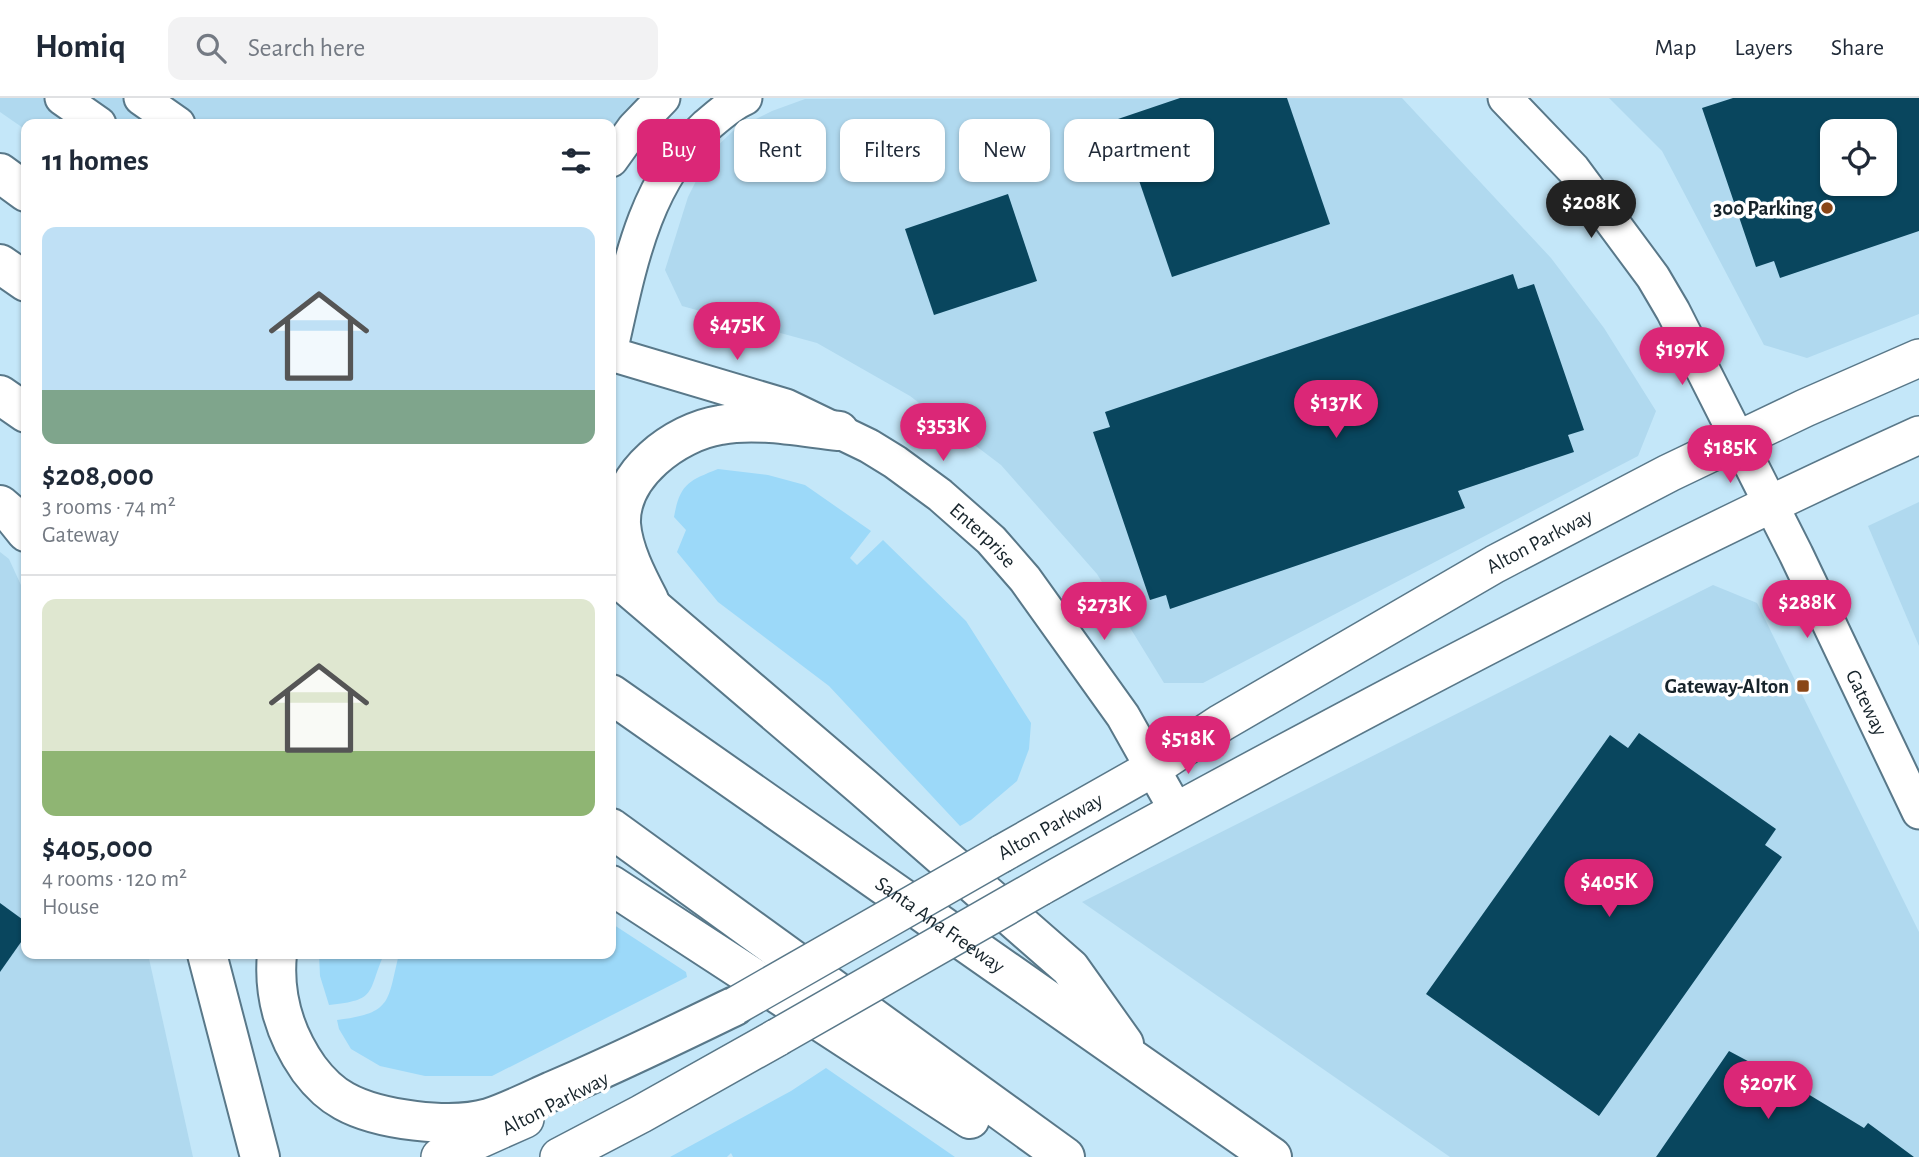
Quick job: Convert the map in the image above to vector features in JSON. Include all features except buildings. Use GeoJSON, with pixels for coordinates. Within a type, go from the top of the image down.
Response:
{"type":"FeatureCollection","features":[{"type":"Feature","properties":{"kind":"highway"},"geometry":{"type":"LineString","coordinates":[[0,173],[21,188]]}},
{"type":"Feature","properties":{"kind":"highway"},"geometry":{"type":"LineString","coordinates":[[0,264],[21,279]]}},
{"type":"Feature","properties":{"kind":"highway"},"geometry":{"type":"LineString","coordinates":[[0,395],[21,410]]}},
{"type":"Feature","properties":{"kind":"highway"},"geometry":{"type":"LineString","coordinates":[[654,611],[631,565],[621,523],[626,497],[639,474],[660,451],[688,434],[721,424],[757,423],[839,431]]}},
{"type":"Feature","properties":{"kind":"highway"},"geometry":{"type":"LineString","coordinates":[[0,505],[21,526]]}},
{"type":"Feature","properties":{"kind":"highway"},"geometry":{"type":"LineString","coordinates":[[616,577],[1070,968],[1139,1066]]}},
{"type":"Feature","properties":{"kind":"highway","name":"Santa Ana Freeway"},"geometry":{"type":"LineString","coordinates":[[616,698],[1272,1157]]}},
{"type":"Feature","properties":{"kind":"highway"},"geometry":{"type":"LineString","coordinates":[[616,832],[1065,1157]]}},
{"type":"Feature","properties":{"kind":"highway"},"geometry":{"type":"LineString","coordinates":[[616,888],[1029,1157]]}},
{"type":"Feature","properties":{"kind":"highway"},"geometry":{"type":"LineString","coordinates":[[208,959],[260,1157]]}},
{"type":"Feature","properties":{"kind":"highway"},"geometry":{"type":"LineString","coordinates":[[277,959],[279,1001],[285,1023],[294,1045],[314,1075],[344,1101],[371,1112],[423,1122],[489,1118],[593,1074],[735,1006]]}},
{"type":"Feature","properties":{"kind":"main road","name":"Alton Parkway"},"geometry":{"type":"LineString","coordinates":[[440,1157],[567,1098],[735,1006],[1153,768],[1220,723],[1495,564],[1738,440],[1919,358]]}},
{"type":"Feature","properties":{"kind":"main road"},"geometry":{"type":"LineString","coordinates":[[559,1157],[778,1037],[1176,810],[1541,617],[1919,435]]}},
{"type":"Feature","properties":{"kind":"street"},"geometry":{"type":"LineString","coordinates":[[62,98],[92,119]]}},
{"type":"Feature","properties":{"kind":"street"},"geometry":{"type":"LineString","coordinates":[[141,98],[171,119]]}},
{"type":"Feature","properties":{"kind":"street"},"geometry":{"type":"LineString","coordinates":[[616,153],[634,128],[663,98]]}},
{"type":"Feature","properties":{"kind":"street"},"geometry":{"type":"LineString","coordinates":[[616,328],[639,234],[662,180],[696,135],[745,98]]}},
{"type":"Feature","properties":{"kind":"street","name":"Gateway"},"geometry":{"type":"LineString","coordinates":[[1505,98],[1573,169],[1653,277],[1673,310],[1771,505],[1919,812]]}},
{"type":"Feature","properties":{"kind":"street","name":"Enterprise"},"geometry":{"type":"LineString","coordinates":[[616,355],[766,399],[839,431],[918,478],[976,526],[1025,579],[1124,716],[1176,810]]}},
{"type":"Feature","properties":{"kind":"shaded area"},"geometry":{"type":"Polygon","coordinates":[[[0,98],[654,98],[616,131],[616,119],[21,119],[21,127],[0,112],[0,98]]]}},
{"type":"Feature","properties":{"kind":"shaded area"},"geometry":{"type":"Polygon","coordinates":[[[1402,98],[1551,258],[1604,328],[1656,411],[1638,456],[1203,683],[1164,683],[1097,574],[1001,465],[910,396],[817,343],[682,306],[665,270],[688,197],[696,182],[720,182],[720,143],[734,130],[734,182],[826,182],[826,119],[756,119],[805,99],[1402,98]]]}},
{"type":"Feature","properties":{"kind":"shaded area"},"geometry":{"type":"Polygon","coordinates":[[[1609,98],[1919,98],[1919,314],[1807,358],[1764,345],[1662,151],[1609,98]]]}},
{"type":"Feature","properties":{"kind":"shaded area"},"geometry":{"type":"Polygon","coordinates":[[[718,469],[768,475],[805,485],[871,531],[850,558],[857,565],[883,540],[966,621],[1031,723],[1029,749],[1017,781],[971,820],[960,826],[829,686],[718,602],[677,552],[686,530],[674,517],[679,497],[692,481],[718,469]]]}},
{"type":"Feature","properties":{"kind":"shaded area"},"geometry":{"type":"Polygon","coordinates":[[[1919,502],[1919,646],[1868,526],[1919,502]]]}},
{"type":"Feature","properties":{"kind":"shaded area"},"geometry":{"type":"Polygon","coordinates":[[[0,552],[9,559],[21,585],[21,959],[149,959],[193,1157],[0,1157],[0,552]]]}},
{"type":"Feature","properties":{"kind":"shaded area"},"geometry":{"type":"Polygon","coordinates":[[[1713,585],[1757,603],[1919,932],[1919,1157],[1450,1157],[1082,902],[1713,585]]]}},
{"type":"Feature","properties":{"kind":"shaded area"},"geometry":{"type":"Polygon","coordinates":[[[616,926],[686,972],[687,977],[492,1076],[425,1076],[380,1066],[351,1049],[339,1029],[337,1020],[378,1009],[389,994],[398,959],[616,959],[616,926]]]}},
{"type":"Feature","properties":{"kind":"shaded area"},"geometry":{"type":"Polygon","coordinates":[[[319,959],[382,959],[372,986],[363,997],[356,1000],[329,1005],[320,976],[319,959]]]}},
{"type":"Feature","properties":{"kind":"shaded area"},"geometry":{"type":"Polygon","coordinates":[[[826,1068],[955,1157],[733,1157],[731,1153],[727,1157],[670,1157],[791,1091],[826,1068]]]}},
{"type":"Feature","properties":{"kind":"place","name":"300 Parking"},"geometry":{"type":"Point","coordinates":[1827,208]}},
{"type":"Feature","properties":{"kind":"place","name":"Gateway-Alton"},"geometry":{"type":"Point","coordinates":[1803,686]}}]}
